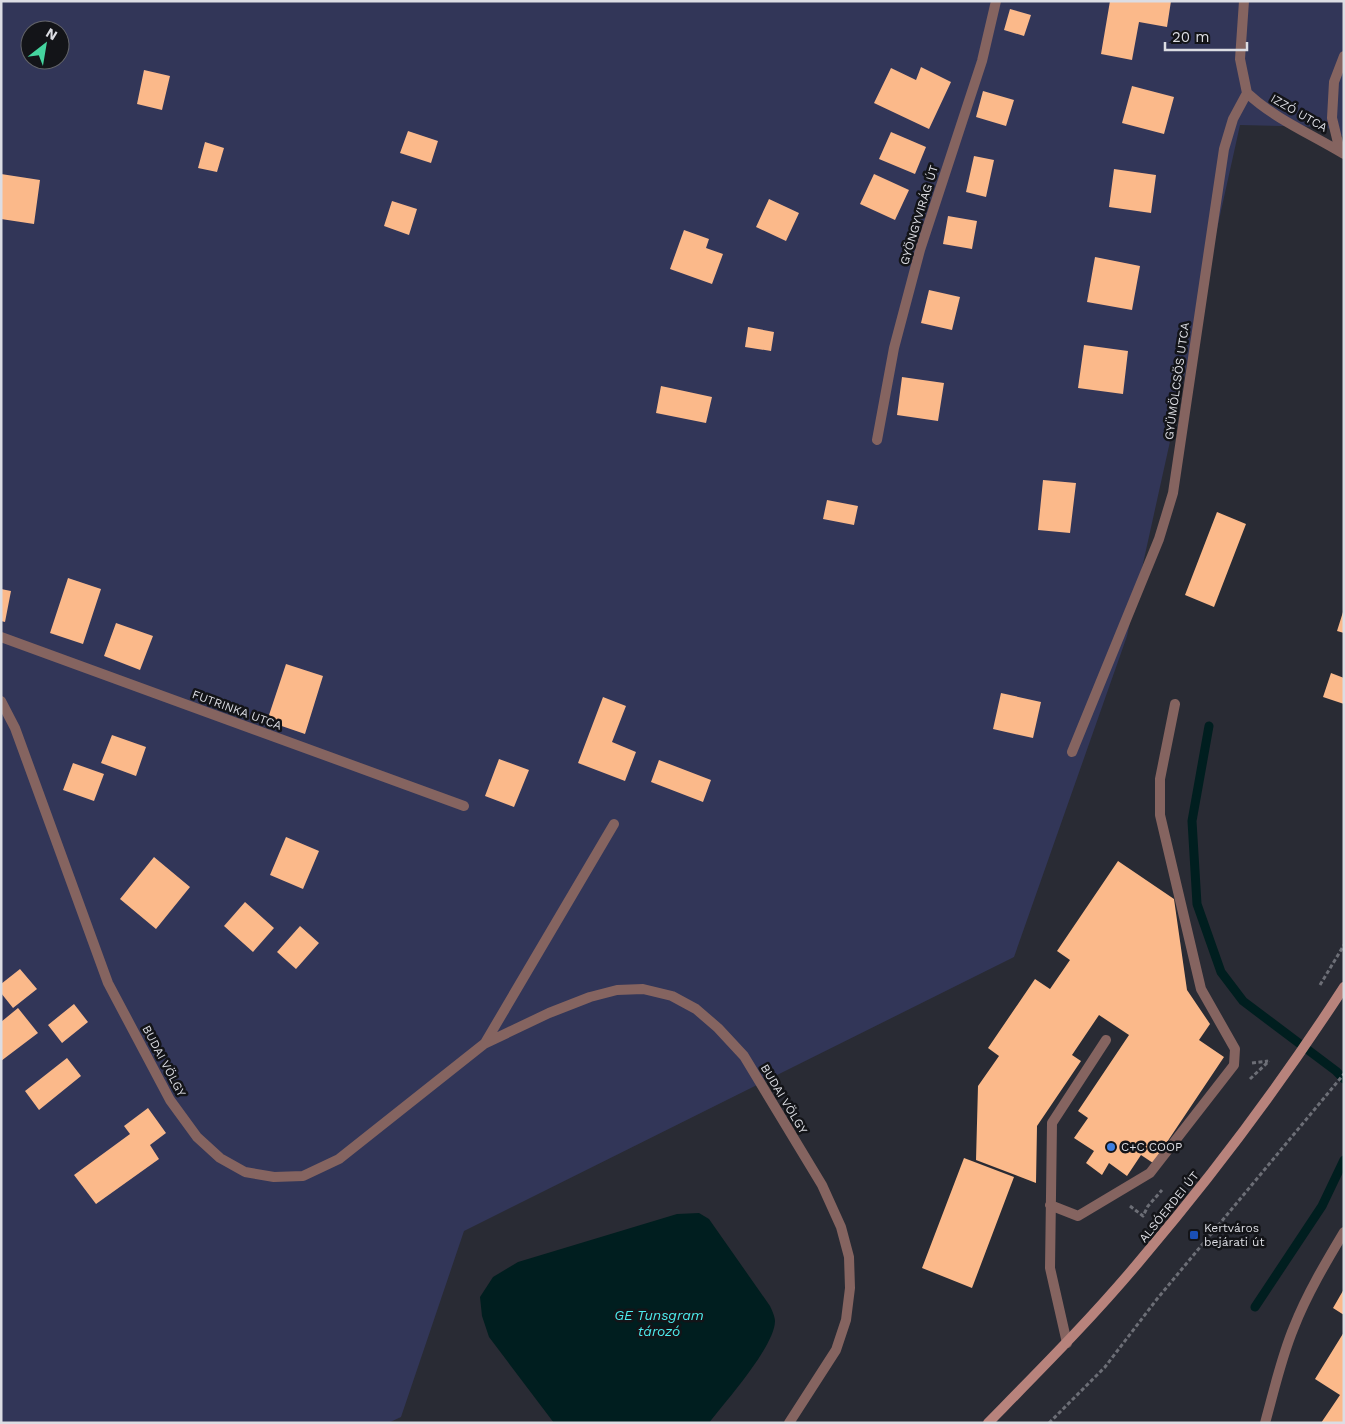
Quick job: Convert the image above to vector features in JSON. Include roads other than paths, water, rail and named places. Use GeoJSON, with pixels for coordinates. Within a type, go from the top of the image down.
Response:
{"type":"FeatureCollection","features":[{"type":"Feature","properties":{"kind":"main road","name":"ALSÓERDEI ÚT"},"geometry":{"type":"LineString","coordinates":[[988,1423],[1067,1343],[1143,1258],[1244,1132],[1344,987]]}},
{"type":"Feature","properties":{"kind":"street","name":"GYÖNGYVIRÁG ÚT"},"geometry":{"type":"LineString","coordinates":[[877,440],[894,348],[920,250],[982,61],[996,1]]}},
{"type":"Feature","properties":{"kind":"street"},"geometry":{"type":"LineString","coordinates":[[1244,1],[1240,59],[1247,93]]}},
{"type":"Feature","properties":{"kind":"street","name":"IZZÓ UTCA"},"geometry":{"type":"LineString","coordinates":[[1342,152],[1332,118],[1334,82],[1344,56]]}},
{"type":"Feature","properties":{"kind":"street","name":"IZZÓ UTCA"},"geometry":{"type":"LineString","coordinates":[[1247,93],[1278,117],[1342,152]]}},
{"type":"Feature","properties":{"kind":"street","name":"GYÜMÖLCSÖS UTCA"},"geometry":{"type":"LineString","coordinates":[[1072,752],[1159,539],[1173,494],[1224,149],[1233,119],[1247,93]]}},
{"type":"Feature","properties":{"kind":"street","name":"FUTRINKA UTCA"},"geometry":{"type":"LineString","coordinates":[[1,637],[464,806]]}},
{"type":"Feature","properties":{"kind":"street","name":"BUDAI VÖLGY"},"geometry":{"type":"LineString","coordinates":[[1,701],[15,728],[108,984],[170,1100],[197,1137],[220,1158],[245,1172],[274,1177],[303,1176],[339,1159],[484,1044],[549,1013],[590,997],[617,990],[643,989],[672,996],[696,1008],[718,1028],[744,1056],[822,1185],[841,1227],[849,1257],[850,1288],[846,1320],[836,1350],[789,1423]]}},
{"type":"Feature","properties":{"kind":"street"},"geometry":{"type":"LineString","coordinates":[[1050,1205],[1078,1216],[1150,1173],[1234,1065],[1235,1049],[1201,988],[1160,815],[1160,779],[1176,704]]}},
{"type":"Feature","properties":{"kind":"street","name":"BUDAI VÖLGY"},"geometry":{"type":"LineString","coordinates":[[484,1044],[614,824]]}},
{"type":"Feature","properties":{"kind":"street"},"geometry":{"type":"LineString","coordinates":[[1067,1343],[1050,1268],[1052,1123],[1106,1040]]}},
{"type":"Feature","properties":{"kind":"street"},"geometry":{"type":"LineString","coordinates":[[1266,1423],[1277,1376],[1294,1326],[1317,1277],[1344,1232]]}},
{"type":"Feature","properties":{"kind":"water","name":"GE Tunsgram tározó"},"geometry":{"type":"Polygon","coordinates":[[[699,1213],[709,1219],[770,1306],[775,1321],[773,1332],[758,1359],[709,1423],[554,1423],[489,1337],[482,1316],[480,1297],[493,1277],[518,1262],[677,1214],[699,1213]]]}},
{"type":"Feature","properties":{"kind":"waterway"},"geometry":{"type":"LineString","coordinates":[[1209,726],[1192,821],[1197,904],[1221,972],[1243,1001],[1344,1079]]}},
{"type":"Feature","properties":{"kind":"waterway"},"geometry":{"type":"LineString","coordinates":[[1255,1307],[1322,1206],[1344,1160]]}},
{"type":"Feature","properties":{"kind":"place","name":"C+C COOP"},"geometry":{"type":"Point","coordinates":[1111,1147]}},
{"type":"Feature","properties":{"kind":"place","name":"Kertváros bejárati út"},"geometry":{"type":"Point","coordinates":[1194,1235]}}]}
